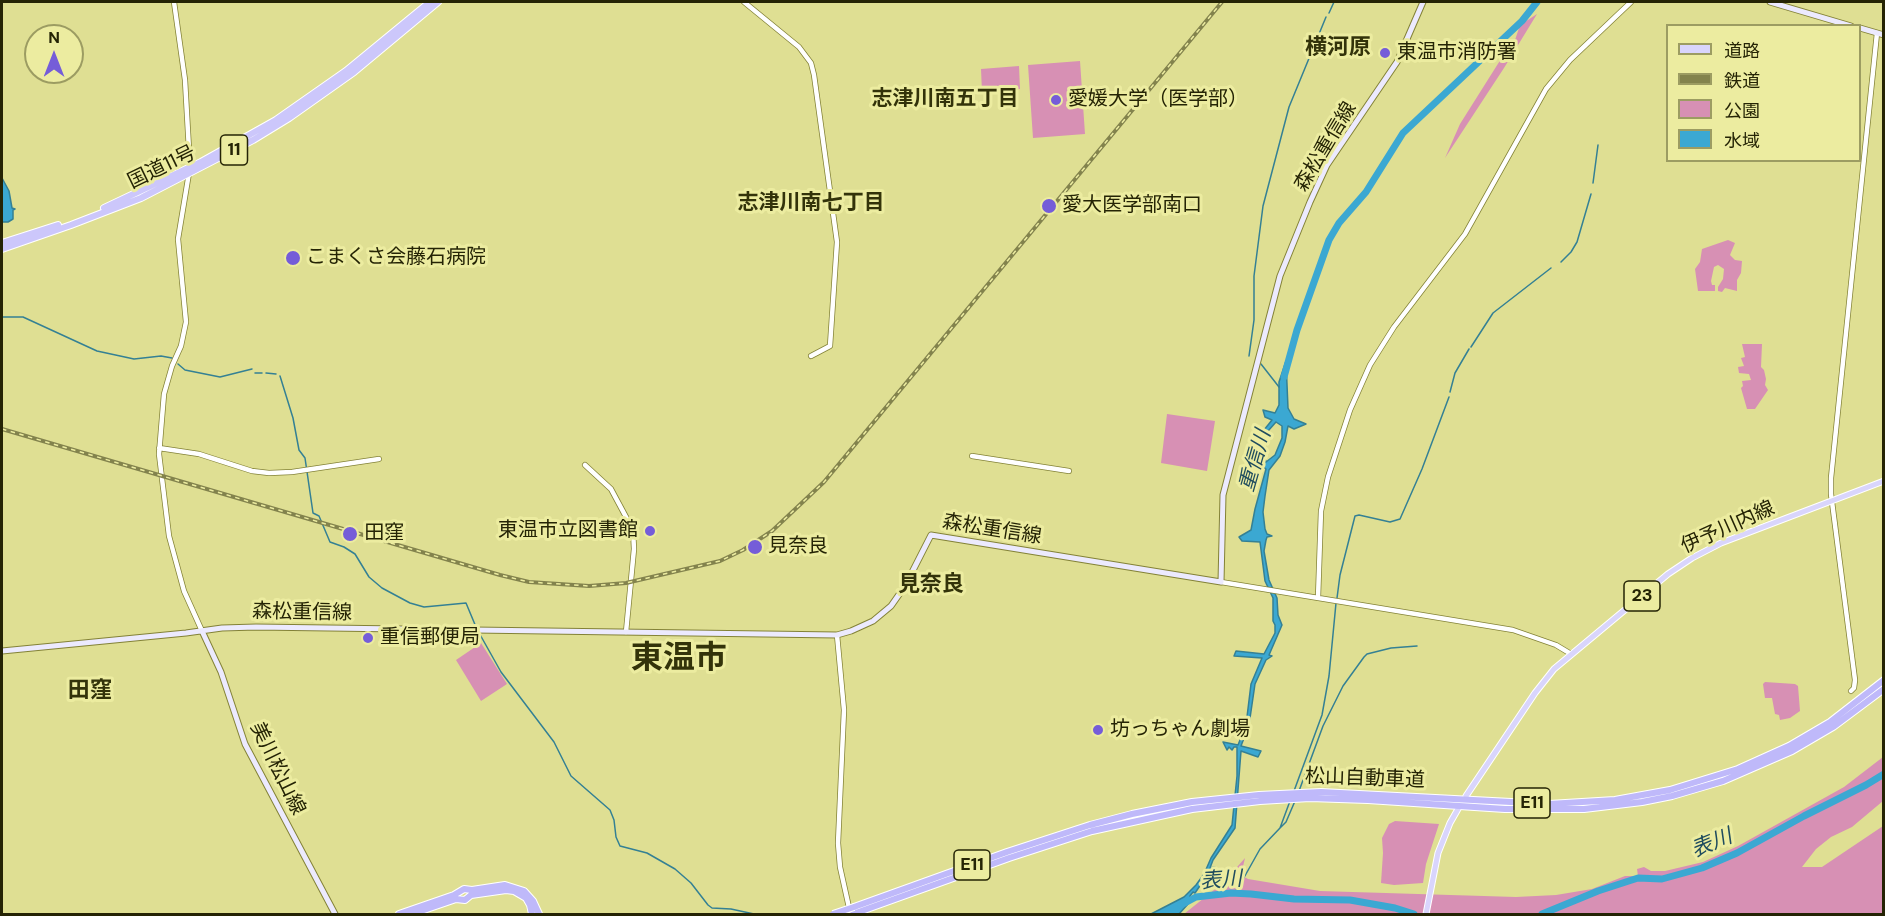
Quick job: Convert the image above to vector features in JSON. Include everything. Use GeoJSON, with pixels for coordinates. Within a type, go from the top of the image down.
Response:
{"type":"FeatureCollection","features":[{"type":"Feature","properties":{"kind":"highway","name":"国道11号"},"geometry":{"type":"LineString","coordinates":[[2,243],[94,213],[143,191],[254,133],[372,52],[430,2]]}},
{"type":"Feature","properties":{"kind":"highway","name":"国道11号"},"geometry":{"type":"LineString","coordinates":[[2,249],[101,214],[188,175],[289,118],[354,72],[438,2]]}},
{"type":"Feature","properties":{"kind":"highway","name":"松山自動車道"},"geometry":{"type":"LineString","coordinates":[[833,915],[854,913],[1007,852],[1091,828],[1192,809],[1310,795],[1368,794],[1516,803],[1584,803],[1670,790],[1749,765],[1811,737],[1884,680]]}},
{"type":"Feature","properties":{"kind":"highway","name":"松山自動車道"},"geometry":{"type":"LineString","coordinates":[[1310,795],[1504,809],[1584,809],[1642,802],[1672,796],[1742,774],[1771,762],[1859,708],[1884,689]]}},
{"type":"Feature","properties":{"kind":"highway"},"geometry":{"type":"LineString","coordinates":[[399,915],[454,895],[464,889],[505,885],[524,891],[534,901],[539,915]]}},
{"type":"Feature","properties":{"kind":"highway"},"geometry":{"type":"LineString","coordinates":[[412,915],[456,899],[465,900],[471,895],[506,890],[514,891],[526,898],[532,915]]}},
{"type":"Feature","properties":{"kind":"main road","name":"森松重信線"},"geometry":{"type":"LineString","coordinates":[[2,651],[233,627],[837,635],[851,632],[873,621],[891,606],[905,586],[931,535],[1221,582],[1223,495],[1280,276],[1310,202],[1328,165],[1397,62],[1423,2]]}},
{"type":"Feature","properties":{"kind":"main road"},"geometry":{"type":"LineString","coordinates":[[1770,2],[1844,24]]}},
{"type":"Feature","properties":{"kind":"main road"},"geometry":{"type":"LineString","coordinates":[[1861,28],[1880,34]]}},
{"type":"Feature","properties":{"kind":"main road","name":"伊予川内線"},"geometry":{"type":"LineString","coordinates":[[1466,796],[1540,685],[1554,669],[1668,574],[1721,543],[1884,481]]}},
{"type":"Feature","properties":{"kind":"main road","name":"美川松山線"},"geometry":{"type":"LineString","coordinates":[[202,631],[224,679],[248,752],[335,915]]}},
{"type":"Feature","properties":{"kind":"main road"},"geometry":{"type":"LineString","coordinates":[[1426,915],[1438,853],[1458,809]]}},
{"type":"Feature","properties":{"kind":"street"},"geometry":{"type":"LineString","coordinates":[[174,2],[185,80],[190,167],[178,239],[186,322],[183,342],[172,366],[164,394],[159,448],[169,539],[184,591],[202,631]]}},
{"type":"Feature","properties":{"kind":"street"},"geometry":{"type":"LineString","coordinates":[[744,2],[805,54],[811,63],[817,90],[837,242],[830,346],[811,356]]}},
{"type":"Feature","properties":{"kind":"street"},"geometry":{"type":"LineString","coordinates":[[1318,598],[1321,511],[1328,477],[1350,410],[1370,365],[1403,315],[1465,234],[1545,89],[1570,60],[1631,2]]}},
{"type":"Feature","properties":{"kind":"street"},"geometry":{"type":"LineString","coordinates":[[1851,691],[1855,680],[1831,478],[1880,34]]}},
{"type":"Feature","properties":{"kind":"street"},"geometry":{"type":"LineString","coordinates":[[159,448],[199,454],[252,471],[269,473],[292,472],[380,459]]}},
{"type":"Feature","properties":{"kind":"street"},"geometry":{"type":"LineString","coordinates":[[972,456],[1069,471]]}},
{"type":"Feature","properties":{"kind":"street"},"geometry":{"type":"LineString","coordinates":[[585,465],[611,489],[633,530],[634,549],[626,632]]}},
{"type":"Feature","properties":{"kind":"street"},"geometry":{"type":"LineString","coordinates":[[1221,582],[1513,630],[1556,645],[1571,654]]}},
{"type":"Feature","properties":{"kind":"street"},"geometry":{"type":"LineString","coordinates":[[837,635],[844,710],[838,843],[840,867],[854,913]]}},
{"type":"Feature","properties":{"kind":"green space"},"geometry":{"type":"Polygon","coordinates":[[[1537,14],[1445,158],[1460,124],[1506,51],[1514,43],[1520,25],[1537,14]]]}},
{"type":"Feature","properties":{"kind":"green space"},"geometry":{"type":"Polygon","coordinates":[[[1080,61],[1085,134],[1033,138],[1028,65],[1080,61]]]}},
{"type":"Feature","properties":{"kind":"green space"},"geometry":{"type":"Polygon","coordinates":[[[1019,66],[1020,89],[982,92],[981,69],[1019,66]]]}},
{"type":"Feature","properties":{"kind":"green space"},"geometry":{"type":"Polygon","coordinates":[[[1728,240],[1735,243],[1730,255],[1735,260],[1742,261],[1741,273],[1737,280],[1737,291],[1725,288],[1722,292],[1718,291],[1724,269],[1718,265],[1714,267],[1711,281],[1712,285],[1715,285],[1715,291],[1698,291],[1695,269],[1700,262],[1702,249],[1728,240]]]}},
{"type":"Feature","properties":{"kind":"green space"},"geometry":{"type":"Polygon","coordinates":[[[1742,344],[1762,344],[1761,367],[1764,370],[1765,385],[1768,390],[1755,409],[1747,409],[1741,388],[1742,381],[1751,380],[1749,374],[1739,373],[1738,367],[1744,366],[1741,358],[1745,357],[1742,344]]]}},
{"type":"Feature","properties":{"kind":"green space"},"geometry":{"type":"Polygon","coordinates":[[[1167,414],[1215,421],[1207,471],[1161,463],[1167,414]]]}},
{"type":"Feature","properties":{"kind":"green space"},"geometry":{"type":"Polygon","coordinates":[[[481,643],[507,684],[481,701],[456,660],[481,643]]]}},
{"type":"Feature","properties":{"kind":"green space"},"geometry":{"type":"Polygon","coordinates":[[[1765,682],[1798,686],[1800,711],[1790,718],[1780,720],[1779,715],[1775,714],[1772,698],[1765,698],[1763,684],[1765,682]]]}},
{"type":"Feature","properties":{"kind":"green space"},"geometry":{"type":"Polygon","coordinates":[[[1883,757],[1883,801],[1852,827],[1831,837],[1816,849],[1802,867],[1822,867],[1883,826],[1883,914],[1184,914],[1224,882],[1245,858],[1241,875],[1248,879],[1320,891],[1516,897],[1556,895],[1592,889],[1625,876],[1638,876],[1637,869],[1644,867],[1651,871],[1665,871],[1703,862],[1738,846],[1844,787],[1883,757]]]}},
{"type":"Feature","properties":{"kind":"green space"},"geometry":{"type":"Polygon","coordinates":[[[1395,821],[1439,824],[1426,864],[1423,883],[1394,885],[1381,883],[1382,838],[1389,824],[1395,821]]]}},
{"type":"Feature","properties":{"kind":"water"},"geometry":{"type":"Polygon","coordinates":[[[2,178],[9,191],[12,208],[15,209],[13,219],[8,222],[2,222],[2,178]]]}},
{"type":"Feature","properties":{"kind":"water"},"geometry":{"type":"Polygon","coordinates":[[[1286,361],[1288,408],[1294,419],[1306,424],[1294,429],[1288,426],[1280,456],[1269,470],[1265,496],[1263,512],[1265,529],[1267,534],[1272,536],[1267,537],[1264,551],[1269,580],[1277,598],[1278,615],[1282,625],[1269,655],[1272,656],[1266,660],[1255,684],[1249,725],[1241,746],[1261,751],[1258,757],[1241,751],[1235,828],[1210,868],[1215,867],[1195,893],[1193,892],[1188,904],[1179,914],[1151,914],[1184,897],[1196,885],[1232,825],[1237,776],[1237,747],[1232,750],[1229,747],[1227,750],[1223,742],[1238,745],[1246,725],[1251,684],[1262,658],[1234,656],[1236,651],[1264,654],[1275,633],[1273,598],[1265,581],[1260,542],[1242,541],[1239,537],[1251,530],[1266,469],[1262,466],[1264,430],[1272,420],[1265,417],[1263,410],[1275,413],[1279,405],[1279,382],[1286,361]],[[1276,422],[1268,431],[1264,455],[1266,462],[1275,455],[1282,438],[1282,426],[1276,422]]]}},
{"type":"Feature","properties":{"kind":"waterway"},"geometry":{"type":"LineString","coordinates":[[1329,13],[1334,2]]}},
{"type":"Feature","properties":{"kind":"waterway","name":"重信川"},"geometry":{"type":"LineString","coordinates":[[1284,377],[1297,330],[1329,240],[1339,223],[1366,192],[1403,133],[1522,21],[1537,2]]}},
{"type":"Feature","properties":{"kind":"waterway"},"geometry":{"type":"LineString","coordinates":[[1249,356],[1254,320],[1254,276],[1263,206],[1289,107],[1326,17]]}},
{"type":"Feature","properties":{"kind":"waterway"},"geometry":{"type":"LineString","coordinates":[[1593,183],[1598,145]]}},
{"type":"Feature","properties":{"kind":"waterway"},"geometry":{"type":"LineString","coordinates":[[1561,262],[1577,242],[1591,194]]}},
{"type":"Feature","properties":{"kind":"waterway"},"geometry":{"type":"LineString","coordinates":[[1471,347],[1493,313],[1551,268]]}},
{"type":"Feature","properties":{"kind":"waterway"},"geometry":{"type":"LineString","coordinates":[[2,317],[23,317],[97,351],[134,359],[161,356],[172,358]]}},
{"type":"Feature","properties":{"kind":"waterway"},"geometry":{"type":"LineString","coordinates":[[1450,392],[1455,373],[1469,349]]}},
{"type":"Feature","properties":{"kind":"waterway"},"geometry":{"type":"LineString","coordinates":[[178,364],[185,370],[220,377],[252,369]]}},
{"type":"Feature","properties":{"kind":"waterway"},"geometry":{"type":"LineString","coordinates":[[1261,364],[1279,387]]}},
{"type":"Feature","properties":{"kind":"waterway"},"geometry":{"type":"LineString","coordinates":[[255,373],[262,373]]}},
{"type":"Feature","properties":{"kind":"waterway"},"geometry":{"type":"LineString","coordinates":[[266,373],[276,374]]}},
{"type":"Feature","properties":{"kind":"waterway"},"geometry":{"type":"LineString","coordinates":[[280,376],[293,418],[299,450],[305,458],[313,513],[319,516],[330,542],[355,554],[369,577],[382,588],[410,603],[424,607],[466,603],[476,627]]}},
{"type":"Feature","properties":{"kind":"waterway"},"geometry":{"type":"LineString","coordinates":[[1337,598],[1340,575],[1355,516],[1390,522],[1400,519],[1449,397]]}},
{"type":"Feature","properties":{"kind":"waterway"},"geometry":{"type":"LineString","coordinates":[[1294,791],[1322,715],[1329,676],[1336,603]]}},
{"type":"Feature","properties":{"kind":"waterway"},"geometry":{"type":"LineString","coordinates":[[478,631],[501,672],[554,742],[571,776],[610,810],[620,846],[647,853],[675,869],[691,883],[712,908],[754,914]]}},
{"type":"Feature","properties":{"kind":"waterway"},"geometry":{"type":"LineString","coordinates":[[1299,791],[1323,726],[1343,686],[1364,657],[1367,654],[1391,648],[1417,646]]}},
{"type":"Feature","properties":{"kind":"waterway","name":"表川"},"geometry":{"type":"LineString","coordinates":[[1542,914],[1598,891],[1638,878],[1662,879],[1702,868],[1737,853],[1884,774]]}},
{"type":"Feature","properties":{"kind":"waterway"},"geometry":{"type":"LineString","coordinates":[[1231,893],[1237,890],[1260,849],[1280,828],[1290,801]]}},
{"type":"Feature","properties":{"kind":"waterway"},"geometry":{"type":"LineString","coordinates":[[1280,828],[1286,822],[1295,801]]}},
{"type":"Feature","properties":{"kind":"waterway","name":"表川"},"geometry":{"type":"LineString","coordinates":[[1181,905],[1196,897],[1231,893],[1294,899],[1350,900],[1395,908],[1414,914]]}},
{"type":"Feature","properties":{"kind":"railway"},"geometry":{"type":"LineString","coordinates":[[2,429],[529,582],[589,586],[626,583],[720,561],[743,550],[772,531],[824,482],[1222,2]]}},
{"type":"Feature","properties":{"kind":"place","name":"東温市消防署"},"geometry":{"type":"Point","coordinates":[1385,53]}},
{"type":"Feature","properties":{"kind":"place","name":"愛媛大学（医学部）"},"geometry":{"type":"Point","coordinates":[1056,100]}},
{"type":"Feature","properties":{"kind":"place","name":"愛大医学部南口"},"geometry":{"type":"Point","coordinates":[1049,206]}},
{"type":"Feature","properties":{"kind":"place","name":"こまくさ会藤石病院"},"geometry":{"type":"Point","coordinates":[293,258]}},
{"type":"Feature","properties":{"kind":"place","name":"東温市立図書館"},"geometry":{"type":"Point","coordinates":[650,531]}},
{"type":"Feature","properties":{"kind":"place","name":"田窪"},"geometry":{"type":"Point","coordinates":[350,534]}},
{"type":"Feature","properties":{"kind":"place","name":"見奈良"},"geometry":{"type":"Point","coordinates":[755,547]}},
{"type":"Feature","properties":{"kind":"place","name":"重信郵便局"},"geometry":{"type":"Point","coordinates":[368,638]}},
{"type":"Feature","properties":{"kind":"place","name":"坊っちゃん劇場"},"geometry":{"type":"Point","coordinates":[1098,730]}},
{"type":"Feature","properties":{"kind":"district","name":"横河原"},"geometry":{"type":"Point","coordinates":[1338,48]}},
{"type":"Feature","properties":{"kind":"district","name":"志津川南五丁目"},"geometry":{"type":"Point","coordinates":[945,99]}},
{"type":"Feature","properties":{"kind":"district","name":"志津川南七丁目"},"geometry":{"type":"Point","coordinates":[811,203]}},
{"type":"Feature","properties":{"kind":"district","name":"見奈良"},"geometry":{"type":"Point","coordinates":[931,585]}},
{"type":"Feature","properties":{"kind":"district","name":"東温市"},"geometry":{"type":"Point","coordinates":[679,660]}},
{"type":"Feature","properties":{"kind":"district","name":"田窪"},"geometry":{"type":"Point","coordinates":[90,691]}}]}
